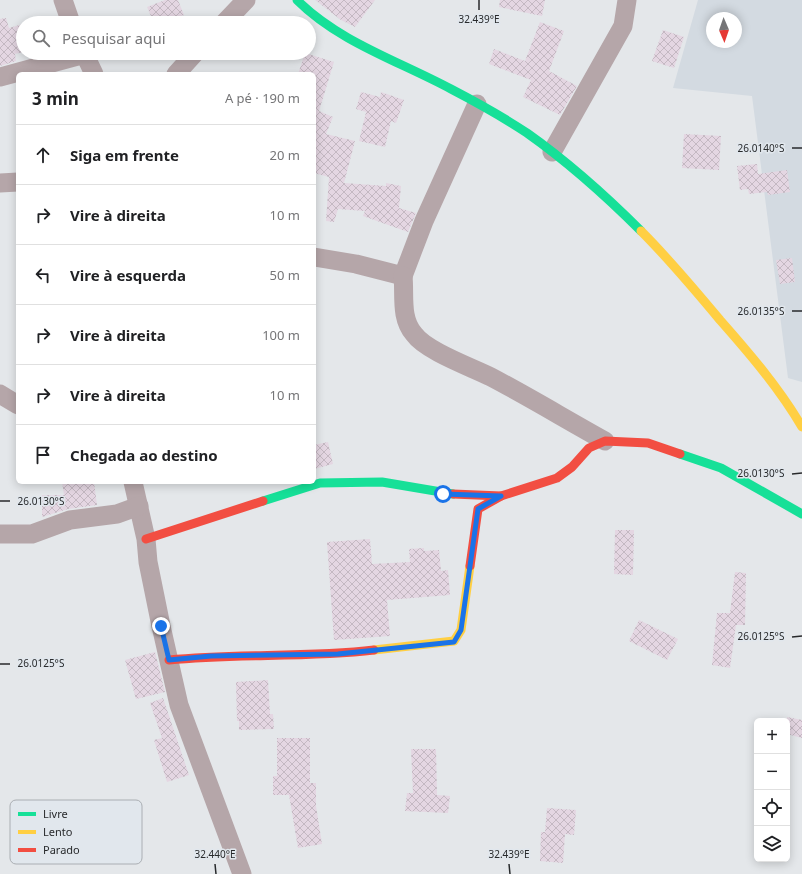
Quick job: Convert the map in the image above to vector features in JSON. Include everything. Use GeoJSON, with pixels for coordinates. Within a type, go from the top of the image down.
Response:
{"type":"FeatureCollection","features":[{"type":"Feature","properties":{"kind":"street"},"geometry":{"type":"LineString","coordinates":[[63,0],[69,16]]}},
{"type":"Feature","properties":{"kind":"street"},"geometry":{"type":"LineString","coordinates":[[231,16],[246,0]]}},
{"type":"Feature","properties":{"kind":"street"},"geometry":{"type":"LineString","coordinates":[[298,0],[314,16]]}},
{"type":"Feature","properties":{"kind":"street"},"geometry":{"type":"LineString","coordinates":[[552,152],[623,26],[627,0]]}},
{"type":"Feature","properties":{"kind":"street"},"geometry":{"type":"LineString","coordinates":[[316,18],[335,31],[478,104],[525,132],[552,152],[616,206],[662,252],[749,354],[788,403],[802,427]]}},
{"type":"Feature","properties":{"kind":"street"},"geometry":{"type":"LineString","coordinates":[[18,72],[60,60]]}},
{"type":"Feature","properties":{"kind":"street"},"geometry":{"type":"LineString","coordinates":[[88,60],[93,72]]}},
{"type":"Feature","properties":{"kind":"street"},"geometry":{"type":"LineString","coordinates":[[178,72],[189,60]]}},
{"type":"Feature","properties":{"kind":"street"},"geometry":{"type":"LineString","coordinates":[[0,77],[16,72]]}},
{"type":"Feature","properties":{"kind":"street"},"geometry":{"type":"LineString","coordinates":[[478,104],[424,221],[403,276],[404,310],[408,325],[414,335],[429,346],[490,377],[605,441]]}},
{"type":"Feature","properties":{"kind":"street"},"geometry":{"type":"LineString","coordinates":[[0,183],[16,182]]}},
{"type":"Feature","properties":{"kind":"street"},"geometry":{"type":"LineString","coordinates":[[316,257],[356,264],[403,276]]}},
{"type":"Feature","properties":{"kind":"street"},"geometry":{"type":"LineString","coordinates":[[0,394],[16,404]]}},
{"type":"Feature","properties":{"kind":"street"},"geometry":{"type":"LineString","coordinates":[[169,660],[211,656],[338,654],[454,642],[461,630],[478,509],[501,496],[557,478],[572,467],[589,448],[605,441],[648,443],[721,468],[802,514]]}},
{"type":"Feature","properties":{"kind":"street"},"geometry":{"type":"LineString","coordinates":[[146,539],[320,483],[382,482],[443,494],[501,496]]}},
{"type":"Feature","properties":{"kind":"street"},"geometry":{"type":"LineString","coordinates":[[134,484],[146,539],[148,562],[179,705],[242,874]]}},
{"type":"Feature","properties":{"kind":"street"},"geometry":{"type":"LineString","coordinates":[[0,534],[32,534],[70,520],[116,514],[139,506]]}},
{"type":"Feature","properties":{"kind":"shaded area"},"geometry":{"type":"Polygon","coordinates":[[[698,0],[802,0],[802,382],[788,378],[752,96],[673,88],[698,0]]]}},
{"type":"Feature","properties":{"kind":"building"},"geometry":{"type":"Polygon","coordinates":[[[165,0],[178,0],[184,15],[151,16],[147,7],[165,0]]]}},
{"type":"Feature","properties":{"kind":"building"},"geometry":{"type":"Polygon","coordinates":[[[315,0],[375,0],[355,27],[341,20],[315,0]]]}},
{"type":"Feature","properties":{"kind":"building"},"geometry":{"type":"Polygon","coordinates":[[[500,0],[545,0],[542,16],[499,7],[500,0]]]}},
{"type":"Feature","properties":{"kind":"building"},"geometry":{"type":"Polygon","coordinates":[[[6,18],[9,28],[16,26],[16,61],[0,66],[0,19],[6,18]]]}},
{"type":"Feature","properties":{"kind":"building"},"geometry":{"type":"Polygon","coordinates":[[[540,22],[564,31],[549,71],[577,86],[560,115],[523,97],[531,80],[489,64],[494,49],[525,61],[540,22]]]}},
{"type":"Feature","properties":{"kind":"building"},"geometry":{"type":"Polygon","coordinates":[[[663,30],[684,37],[674,68],[652,61],[663,30]]]}},
{"type":"Feature","properties":{"kind":"building"},"geometry":{"type":"Polygon","coordinates":[[[316,56],[334,62],[319,111],[333,117],[326,134],[355,141],[344,183],[386,186],[386,183],[401,186],[399,208],[416,213],[408,232],[363,216],[365,211],[338,209],[334,222],[326,221],[329,177],[316,174],[316,72],[299,72],[303,60],[316,60],[316,56]]]}},
{"type":"Feature","properties":{"kind":"building"},"geometry":{"type":"Polygon","coordinates":[[[361,92],[380,97],[381,92],[404,100],[396,123],[391,121],[385,147],[359,141],[366,112],[356,109],[361,92]]]}},
{"type":"Feature","properties":{"kind":"building"},"geometry":{"type":"Polygon","coordinates":[[[684,134],[721,136],[719,170],[682,168],[684,134]]]}},
{"type":"Feature","properties":{"kind":"building"},"geometry":{"type":"Polygon","coordinates":[[[757,164],[758,174],[787,170],[790,192],[768,195],[767,192],[749,194],[748,189],[740,190],[737,166],[757,164]]]}},
{"type":"Feature","properties":{"kind":"building"},"geometry":{"type":"Polygon","coordinates":[[[792,258],[795,282],[780,284],[776,260],[792,258]]]}},
{"type":"Feature","properties":{"kind":"building"},"geometry":{"type":"Polygon","coordinates":[[[328,442],[333,464],[316,468],[316,445],[328,442]]]}},
{"type":"Feature","properties":{"kind":"building"},"geometry":{"type":"Polygon","coordinates":[[[62,484],[94,484],[97,505],[68,509],[42,517],[42,495],[64,495],[62,484]]]}},
{"type":"Feature","properties":{"kind":"building"},"geometry":{"type":"Polygon","coordinates":[[[615,530],[634,530],[633,575],[614,574],[615,530]]]}},
{"type":"Feature","properties":{"kind":"building"},"geometry":{"type":"Polygon","coordinates":[[[370,539],[372,564],[410,562],[409,549],[424,548],[424,551],[439,550],[441,571],[448,570],[450,595],[387,600],[390,636],[334,640],[327,542],[370,539]]]}},
{"type":"Feature","properties":{"kind":"building"},"geometry":{"type":"Polygon","coordinates":[[[735,572],[746,573],[745,625],[736,625],[730,668],[712,665],[717,613],[730,613],[735,572]]]}},
{"type":"Feature","properties":{"kind":"building"},"geometry":{"type":"Polygon","coordinates":[[[639,620],[678,639],[667,660],[629,641],[639,620]]]}},
{"type":"Feature","properties":{"kind":"building"},"geometry":{"type":"Polygon","coordinates":[[[155,652],[165,692],[136,699],[125,660],[155,652]]]}},
{"type":"Feature","properties":{"kind":"building"},"geometry":{"type":"Polygon","coordinates":[[[268,680],[270,714],[273,714],[274,729],[239,730],[239,721],[237,721],[236,682],[268,680]]]}},
{"type":"Feature","properties":{"kind":"building"},"geometry":{"type":"Polygon","coordinates":[[[163,698],[189,775],[167,782],[154,740],[162,738],[150,703],[163,698]]]}},
{"type":"Feature","properties":{"kind":"building"},"geometry":{"type":"Polygon","coordinates":[[[787,717],[802,720],[802,738],[790,735],[790,718],[787,717]]]}},
{"type":"Feature","properties":{"kind":"building"},"geometry":{"type":"Polygon","coordinates":[[[277,738],[310,738],[310,783],[316,783],[316,806],[322,844],[298,848],[289,795],[273,795],[273,776],[277,776],[277,738]]]}},
{"type":"Feature","properties":{"kind":"building"},"geometry":{"type":"Polygon","coordinates":[[[411,749],[436,749],[437,795],[450,796],[448,813],[405,811],[407,793],[413,793],[411,749]]]}},
{"type":"Feature","properties":{"kind":"building"},"geometry":{"type":"Polygon","coordinates":[[[547,808],[576,810],[574,835],[565,834],[563,863],[540,861],[541,832],[545,832],[547,808]]]}},
{"type":"Feature","properties":{"kind":"traffic: fast"},"geometry":{"type":"LineString","coordinates":[[297,0],[315,16]]}},
{"type":"Feature","properties":{"kind":"traffic: fast"},"geometry":{"type":"LineString","coordinates":[[316,17],[331,28],[350,39],[460,94],[499,115],[527,133],[586,180],[641,231]]}},
{"type":"Feature","properties":{"kind":"traffic: fast"},"geometry":{"type":"LineString","coordinates":[[680,454],[721,468],[802,514]]}},
{"type":"Feature","properties":{"kind":"traffic: fast"},"geometry":{"type":"LineString","coordinates":[[263,501],[320,483],[382,482],[453,494]]}},
{"type":"Feature","properties":{"kind":"traffic: slow"},"geometry":{"type":"LineString","coordinates":[[641,231],[682,275],[753,359],[774,385],[802,427]]}},
{"type":"Feature","properties":{"kind":"traffic: slow"},"geometry":{"type":"LineString","coordinates":[[374,650],[454,641],[461,630],[470,566]]}},
{"type":"Feature","properties":{"kind":"traffic: jam"},"geometry":{"type":"LineString","coordinates":[[453,494],[501,496],[557,478],[572,467],[589,448],[605,441],[648,443],[680,454]]}},
{"type":"Feature","properties":{"kind":"traffic: jam"},"geometry":{"type":"LineString","coordinates":[[470,566],[478,509],[501,496]]}},
{"type":"Feature","properties":{"kind":"traffic: jam"},"geometry":{"type":"LineString","coordinates":[[146,539],[263,501]]}},
{"type":"Feature","properties":{"kind":"traffic: jam"},"geometry":{"type":"LineString","coordinates":[[169,660],[323,654],[374,650]]}},
{"type":"Feature","properties":{"kind":"route"},"geometry":{"type":"LineString","coordinates":[[161,626],[169,660],[211,656],[338,654],[454,642],[461,630],[478,509],[501,496],[443,494]]}}]}
